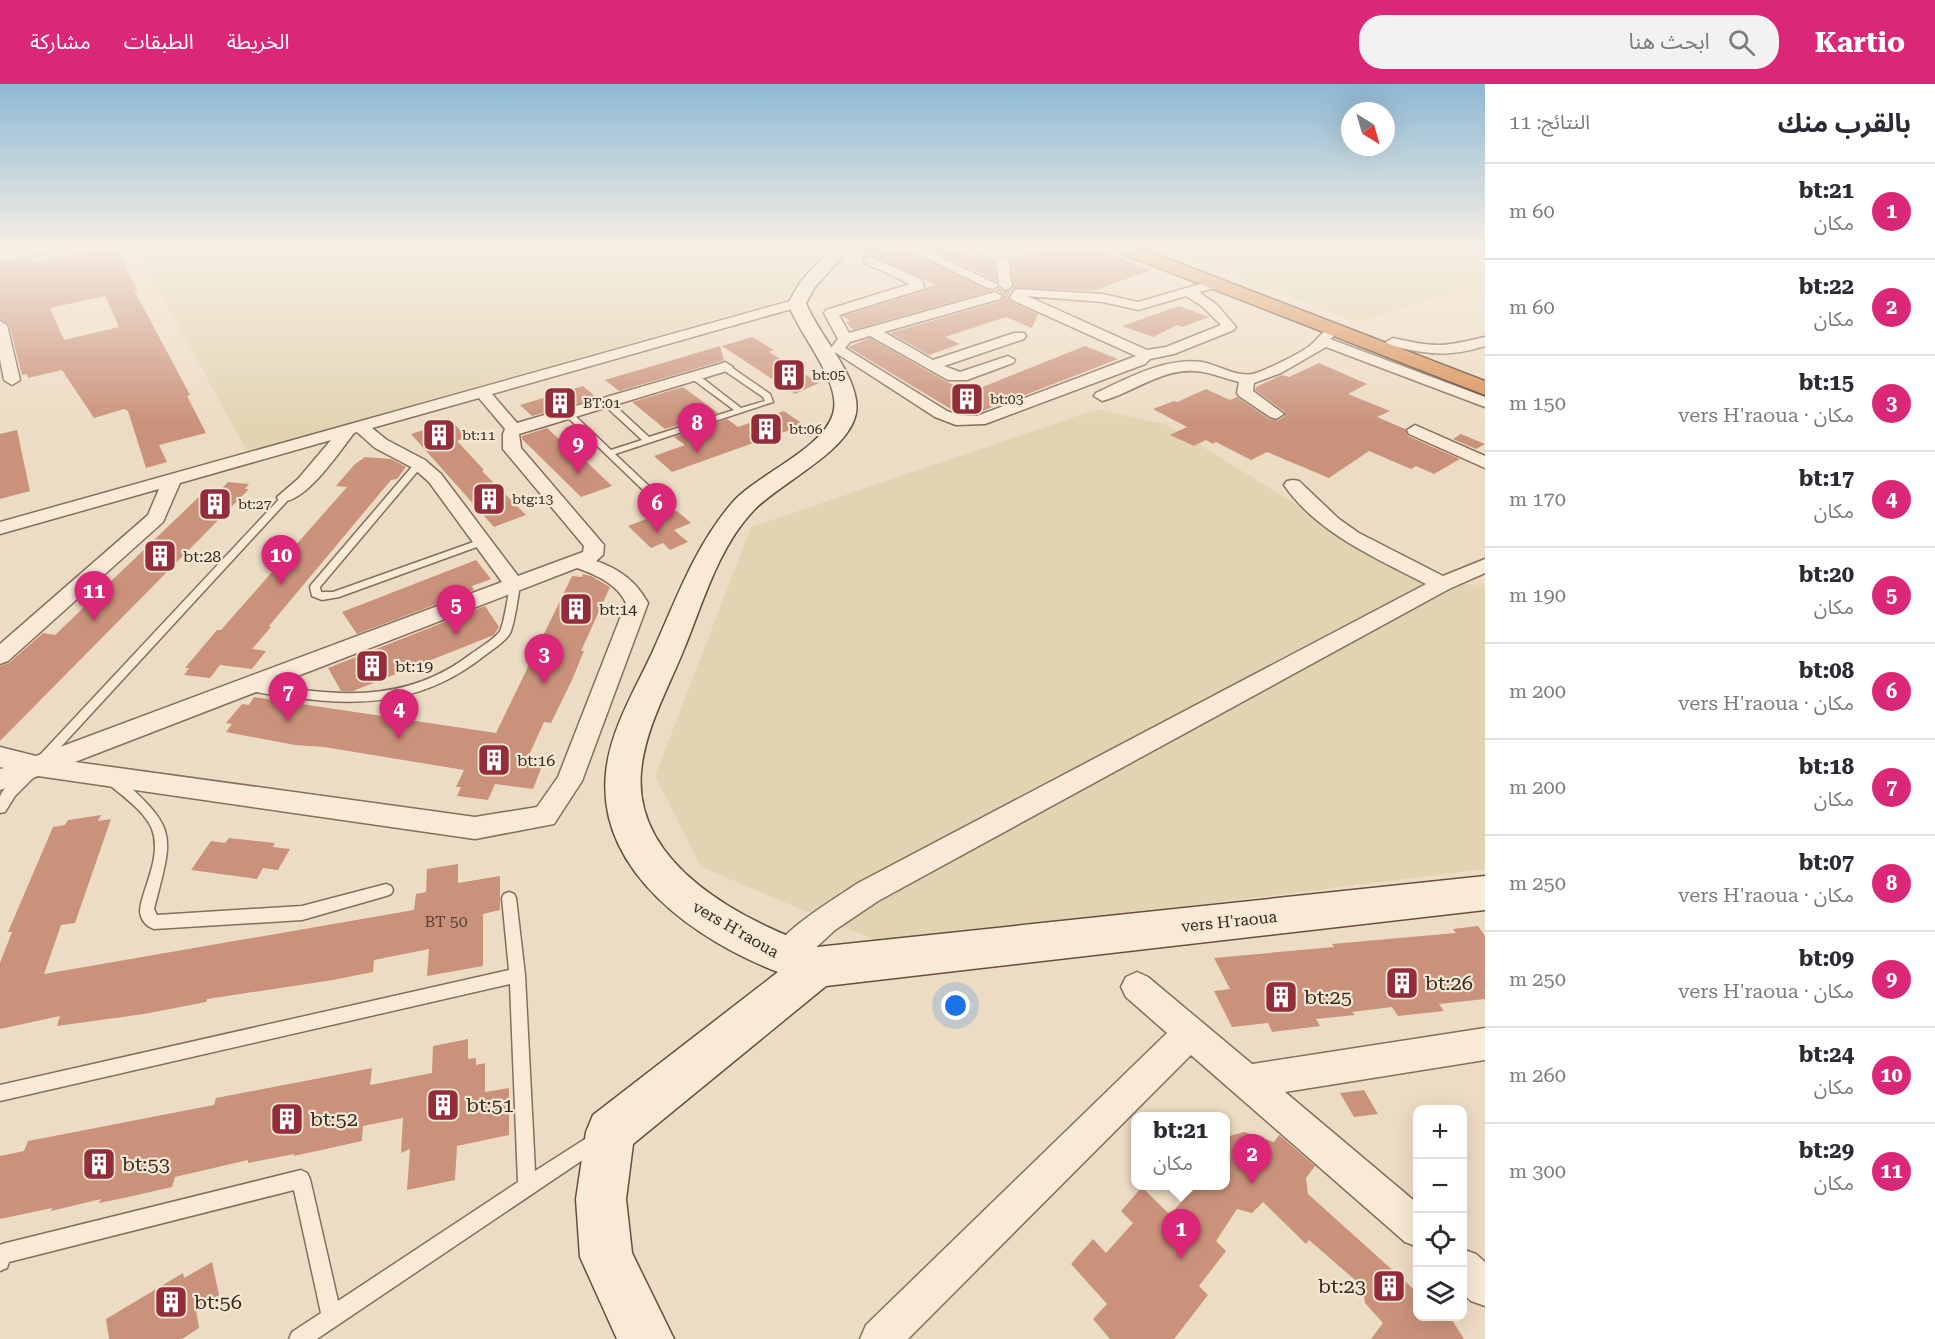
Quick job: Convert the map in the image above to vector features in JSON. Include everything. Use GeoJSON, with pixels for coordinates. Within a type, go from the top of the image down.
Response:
{"type":"FeatureCollection","features":[{"type":"Feature","properties":{"kind":"highway"},"geometry":{"type":"LineString","coordinates":[[1263,307],[1328,336],[1485,389]]}},
{"type":"Feature","properties":{"kind":"highway"},"geometry":{"type":"LineString","coordinates":[[1299,307],[1485,377]]}},
{"type":"Feature","properties":{"kind":"street"},"geometry":{"type":"LineString","coordinates":[[0,528],[783,307]]}},
{"type":"Feature","properties":{"kind":"street","name":"vers H'raoua"},"geometry":{"type":"LineString","coordinates":[[798,307],[804,322],[843,388],[846,400],[845,415],[837,429],[820,445],[745,504],[727,526],[699,576],[630,742],[622,775],[623,800],[628,824],[640,849],[660,875],[686,899],[717,921],[800,962],[1485,892]]}},
{"type":"Feature","properties":{"kind":"street"},"geometry":{"type":"LineString","coordinates":[[844,339],[831,313],[852,307]]}},
{"type":"Feature","properties":{"kind":"street"},"geometry":{"type":"LineString","coordinates":[[953,307],[844,339],[837,349],[941,414],[956,420],[980,421],[1140,361],[1145,355]]}},
{"type":"Feature","properties":{"kind":"street"},"geometry":{"type":"LineString","coordinates":[[1040,307],[1145,355],[1169,351],[1229,327],[1210,307]]}},
{"type":"Feature","properties":{"kind":"street"},"geometry":{"type":"LineString","coordinates":[[0,325],[12,380]]}},
{"type":"Feature","properties":{"kind":"street"},"geometry":{"type":"LineString","coordinates":[[871,331],[953,377],[962,377],[1008,360]]}},
{"type":"Feature","properties":{"kind":"street"},"geometry":{"type":"LineString","coordinates":[[932,365],[1019,336]]}},
{"type":"Feature","properties":{"kind":"street"},"geometry":{"type":"LineString","coordinates":[[1102,396],[1131,383],[1184,366],[1202,366],[1247,378],[1260,376],[1317,347],[1328,336],[1436,386],[1485,402]]}},
{"type":"Feature","properties":{"kind":"street"},"geometry":{"type":"LineString","coordinates":[[1393,342],[1436,352],[1455,351],[1485,341]]}},
{"type":"Feature","properties":{"kind":"street"},"geometry":{"type":"LineString","coordinates":[[0,780],[593,555],[594,545],[512,449],[511,434],[514,429],[725,367]]}},
{"type":"Feature","properties":{"kind":"street"},"geometry":{"type":"LineString","coordinates":[[1247,378],[1245,393],[1276,414]]}},
{"type":"Feature","properties":{"kind":"street"},"geometry":{"type":"LineString","coordinates":[[482,392],[514,429]]}},
{"type":"Feature","properties":{"kind":"street"},"geometry":{"type":"LineString","coordinates":[[354,429],[419,464],[435,478],[515,586]]}},
{"type":"Feature","properties":{"kind":"street"},"geometry":{"type":"LineString","coordinates":[[286,497],[304,483],[354,429]]}},
{"type":"Feature","properties":{"kind":"street"},"geometry":{"type":"LineString","coordinates":[[1415,430],[1485,463]]}},
{"type":"Feature","properties":{"kind":"street"},"geometry":{"type":"LineString","coordinates":[[0,656],[156,518],[172,480]]}},
{"type":"Feature","properties":{"kind":"street"},"geometry":{"type":"LineString","coordinates":[[1293,485],[1332,523],[1352,537],[1442,584]]}},
{"type":"Feature","properties":{"kind":"street"},"geometry":{"type":"LineString","coordinates":[[0,757],[36,766],[476,828],[545,816],[569,781],[637,603],[633,593],[604,570],[579,562]]}},
{"type":"Feature","properties":{"kind":"street"},"geometry":{"type":"LineString","coordinates":[[646,1339],[606,1257],[601,1199],[610,1132],[800,962],[825,921],[868,892],[1442,584],[1485,565]]}},
{"type":"Feature","properties":{"kind":"street"},"geometry":{"type":"LineString","coordinates":[[1137,987],[1413,1225]]}},
{"type":"Feature","properties":{"kind":"street"},"geometry":{"type":"LineString","coordinates":[[880,1339],[1190,1033]]}},
{"type":"Feature","properties":{"kind":"street"},"geometry":{"type":"LineString","coordinates":[[1246,1082],[1485,1044]]}},
{"type":"Feature","properties":{"kind":"street"},"geometry":{"type":"LineString","coordinates":[[1467,1272],[1485,1287]]}},
{"type":"Feature","properties":{"kind":"lane"},"geometry":{"type":"LineString","coordinates":[[609,453],[769,402],[767,396],[725,367]]}},
{"type":"Feature","properties":{"kind":"lane"},"geometry":{"type":"LineString","coordinates":[[694,376],[740,411]]}},
{"type":"Feature","properties":{"kind":"lane"},"geometry":{"type":"LineString","coordinates":[[606,402],[648,441]]}},
{"type":"Feature","properties":{"kind":"lane"},"geometry":{"type":"LineString","coordinates":[[567,413],[647,489]]}},
{"type":"Feature","properties":{"kind":"lane"},"geometry":{"type":"LineString","coordinates":[[419,464],[315,587],[316,594],[322,597],[335,595],[482,542]]}},
{"type":"Feature","properties":{"kind":"lane"},"geometry":{"type":"LineString","coordinates":[[0,808],[10,792],[286,497]]}},
{"type":"Feature","properties":{"kind":"lane"},"geometry":{"type":"LineString","coordinates":[[250,686],[334,699],[374,698],[407,692],[449,675],[505,633],[515,586]]}},
{"type":"Feature","properties":{"kind":"lane"},"geometry":{"type":"LineString","coordinates":[[110,777],[151,818],[161,840],[147,909],[148,916],[154,922],[302,913],[386,890]]}},
{"type":"Feature","properties":{"kind":"lane"},"geometry":{"type":"LineString","coordinates":[[509,898],[517,975],[527,1187]]}},
{"type":"Feature","properties":{"kind":"lane"},"geometry":{"type":"LineString","coordinates":[[0,1093],[517,975]]}},
{"type":"Feature","properties":{"kind":"lane"},"geometry":{"type":"LineString","coordinates":[[299,1339],[610,1132]]}},
{"type":"Feature","properties":{"kind":"lane"},"geometry":{"type":"LineString","coordinates":[[0,1261],[2,1254],[301,1179],[332,1317]]}},
{"type":"Feature","properties":{"kind":"shaded area"},"geometry":{"type":"Polygon","coordinates":[[[168,307],[760,307],[247,451],[168,307]]]}},
{"type":"Feature","properties":{"kind":"shaded area"},"geometry":{"type":"Polygon","coordinates":[[[1316,307],[1407,307],[1358,322],[1316,307]]]}},
{"type":"Feature","properties":{"kind":"shaded area"},"geometry":{"type":"Polygon","coordinates":[[[1098,409],[1167,425],[1423,582],[1485,585],[1485,869],[884,944],[701,867],[655,776],[751,527],[1098,409]]]}},
{"type":"Feature","properties":{"kind":"building"},"geometry":{"type":"Polygon","coordinates":[[[0,307],[57,307],[50,308],[64,340],[119,327],[110,307],[143,307],[190,395],[187,396],[206,433],[159,445],[167,462],[146,468],[128,411],[124,409],[94,418],[62,370],[28,378],[27,374],[22,375],[9,324],[0,319],[0,307]]]}},
{"type":"Feature","properties":{"kind":"building"},"geometry":{"type":"Polygon","coordinates":[[[873,307],[936,307],[853,330],[846,322],[850,321],[842,316],[873,307]]]}},
{"type":"Feature","properties":{"kind":"building"},"geometry":{"type":"Polygon","coordinates":[[[982,307],[1022,307],[1038,314],[1032,328],[1006,317],[945,337],[960,344],[929,355],[890,333],[982,307]]]}},
{"type":"Feature","properties":{"kind":"building"},"geometry":{"type":"Polygon","coordinates":[[[1177,307],[1209,317],[1182,327],[1177,325],[1153,337],[1122,326],[1177,307]]]}},
{"type":"Feature","properties":{"kind":"building"},"geometry":{"type":"Polygon","coordinates":[[[752,337],[774,350],[769,352],[819,383],[795,394],[722,346],[752,337]]]}},
{"type":"Feature","properties":{"kind":"building"},"geometry":{"type":"Polygon","coordinates":[[[870,338],[947,382],[970,392],[1085,346],[1118,359],[1012,400],[1009,399],[979,413],[971,409],[954,411],[848,347],[870,338]]]}},
{"type":"Feature","properties":{"kind":"building"},"geometry":{"type":"Polygon","coordinates":[[[720,346],[724,360],[719,362],[619,391],[605,380],[720,346]]]}},
{"type":"Feature","properties":{"kind":"building"},"geometry":{"type":"Polygon","coordinates":[[[1319,363],[1367,384],[1348,394],[1390,411],[1377,417],[1405,429],[1408,436],[1460,459],[1434,474],[1416,466],[1411,469],[1369,451],[1329,478],[1267,452],[1251,460],[1216,442],[1213,444],[1206,440],[1194,446],[1170,435],[1187,427],[1153,409],[1177,402],[1206,389],[1230,400],[1237,397],[1269,419],[1277,421],[1285,416],[1285,412],[1255,390],[1256,387],[1282,375],[1289,377],[1319,363]]]}},
{"type":"Feature","properties":{"kind":"building","name":"BT:01"},"geometry":{"type":"Polygon","coordinates":[[[583,386],[597,398],[532,416],[520,405],[583,386]]]}},
{"type":"Feature","properties":{"kind":"building"},"geometry":{"type":"Polygon","coordinates":[[[683,387],[718,413],[665,429],[632,402],[683,387]]]}},
{"type":"Feature","properties":{"kind":"building"},"geometry":{"type":"Polygon","coordinates":[[[784,411],[804,425],[672,472],[654,456],[685,445],[674,437],[727,419],[738,427],[784,411]]]}},
{"type":"Feature","properties":{"kind":"building"},"geometry":{"type":"Polygon","coordinates":[[[449,418],[466,437],[457,441],[484,470],[482,471],[526,515],[494,527],[411,434],[433,427],[430,424],[449,418]]]}},
{"type":"Feature","properties":{"kind":"building"},"geometry":{"type":"Polygon","coordinates":[[[547,428],[612,486],[581,497],[522,439],[522,436],[547,428]]]}},
{"type":"Feature","properties":{"kind":"building"},"geometry":{"type":"Polygon","coordinates":[[[17,430],[30,491],[0,499],[0,434],[17,430]]]}},
{"type":"Feature","properties":{"kind":"building"},"geometry":{"type":"Polygon","coordinates":[[[1461,434],[1485,444],[1476,449],[1453,439],[1461,434]]]}},
{"type":"Feature","properties":{"kind":"building"},"geometry":{"type":"Polygon","coordinates":[[[365,457],[391,459],[406,467],[397,479],[391,480],[269,626],[271,627],[252,649],[266,651],[252,669],[220,665],[210,678],[184,675],[189,668],[185,668],[217,630],[221,630],[347,487],[336,486],[354,465],[365,457]]]}},
{"type":"Feature","properties":{"kind":"building"},"geometry":{"type":"Polygon","coordinates":[[[228,482],[249,484],[245,489],[249,489],[0,741],[0,666],[9,663],[43,633],[55,635],[204,492],[217,493],[228,482]]]}},
{"type":"Feature","properties":{"kind":"building"},"geometry":{"type":"Polygon","coordinates":[[[677,511],[691,523],[674,530],[688,542],[670,550],[663,543],[651,548],[628,526],[659,514],[677,511]]]}},
{"type":"Feature","properties":{"kind":"building"},"geometry":{"type":"Polygon","coordinates":[[[476,560],[491,579],[472,586],[474,590],[357,634],[342,612],[476,560]]]}},
{"type":"Feature","properties":{"kind":"building"},"geometry":{"type":"Polygon","coordinates":[[[583,574],[610,587],[581,651],[584,651],[572,680],[551,723],[544,722],[525,764],[542,766],[533,789],[495,784],[488,800],[457,796],[461,787],[456,787],[464,770],[324,747],[295,745],[226,732],[232,724],[226,723],[242,704],[249,705],[254,697],[496,733],[572,576],[582,577],[583,574]]]}},
{"type":"Feature","properties":{"kind":"building"},"geometry":{"type":"Polygon","coordinates":[[[485,606],[499,627],[494,635],[353,691],[341,691],[328,668],[485,606]]]}},
{"type":"Feature","properties":{"kind":"building"},"geometry":{"type":"Polygon","coordinates":[[[101,815],[98,821],[111,819],[75,923],[61,925],[44,974],[414,910],[416,894],[426,892],[427,869],[458,864],[458,883],[500,876],[500,910],[483,914],[483,966],[427,976],[429,949],[374,960],[373,972],[333,980],[207,999],[206,1002],[144,1014],[57,1026],[60,1016],[0,1029],[0,963],[12,932],[8,932],[53,827],[65,825],[68,820],[101,815]]]}},
{"type":"Feature","properties":{"kind":"building"},"geometry":{"type":"Polygon","coordinates":[[[229,838],[275,843],[273,847],[290,849],[278,870],[263,868],[257,879],[191,870],[211,841],[225,843],[229,838]]]}},
{"type":"Feature","properties":{"kind":"building"},"geometry":{"type":"Polygon","coordinates":[[[1478,926],[1485,936],[1485,999],[1439,1004],[1444,1011],[1398,1016],[1392,1007],[1352,1012],[1355,1015],[1316,1019],[1320,1026],[1272,1032],[1268,1023],[1232,1027],[1214,991],[1230,989],[1214,958],[1334,947],[1332,944],[1456,933],[1453,929],[1478,926]]]}},
{"type":"Feature","properties":{"kind":"building"},"geometry":{"type":"Polygon","coordinates":[[[468,1039],[468,1059],[476,1058],[476,1065],[485,1063],[485,1092],[509,1088],[509,1135],[457,1146],[455,1180],[407,1190],[410,1149],[401,1153],[403,1118],[363,1126],[362,1141],[294,1156],[294,1154],[248,1163],[248,1160],[175,1177],[172,1187],[124,1198],[99,1203],[101,1199],[51,1211],[52,1208],[0,1219],[0,1156],[24,1151],[28,1141],[214,1105],[216,1098],[372,1068],[370,1085],[432,1073],[433,1046],[468,1039]]]}},
{"type":"Feature","properties":{"kind":"building"},"geometry":{"type":"Polygon","coordinates":[[[1364,1090],[1378,1114],[1354,1117],[1340,1093],[1364,1090]]]}},
{"type":"Feature","properties":{"kind":"building"},"geometry":{"type":"Polygon","coordinates":[[[1244,1132],[1274,1142],[1279,1135],[1315,1166],[1306,1178],[1308,1194],[1413,1288],[1413,1321],[1453,1321],[1464,1339],[1371,1339],[1383,1323],[1365,1303],[1362,1286],[1309,1240],[1306,1244],[1263,1202],[1252,1213],[1237,1209],[1216,1241],[1226,1251],[1199,1286],[1208,1295],[1174,1339],[1110,1339],[1093,1319],[1107,1304],[1071,1264],[1093,1239],[1106,1253],[1133,1223],[1121,1211],[1139,1190],[1145,1190],[1170,1215],[1192,1190],[1230,1190],[1230,1136],[1244,1132]]]}},
{"type":"Feature","properties":{"kind":"building","name":"bt:56"},"geometry":{"type":"Polygon","coordinates":[[[212,1262],[219,1295],[196,1310],[199,1328],[182,1339],[109,1339],[106,1319],[183,1273],[184,1278],[212,1262]]]}},
{"type":"Feature","properties":{"kind":"place","name":"bt:05"},"geometry":{"type":"Point","coordinates":[789,375]}},
{"type":"Feature","properties":{"kind":"place","name":"bt:03"},"geometry":{"type":"Point","coordinates":[967,399]}},
{"type":"Feature","properties":{"kind":"place","name":"BT:01"},"geometry":{"type":"Point","coordinates":[560,403]}},
{"type":"Feature","properties":{"kind":"place","name":"bt:06"},"geometry":{"type":"Point","coordinates":[766,429]}},
{"type":"Feature","properties":{"kind":"place","name":"bt:11"},"geometry":{"type":"Point","coordinates":[439,435]}},
{"type":"Feature","properties":{"kind":"place","name":"bt:07"},"geometry":{"type":"Point","coordinates":[697,453]}},
{"type":"Feature","properties":{"kind":"place","name":"bt:09"},"geometry":{"type":"Point","coordinates":[578,474]}},
{"type":"Feature","properties":{"kind":"place","name":"btg:13"},"geometry":{"type":"Point","coordinates":[489,499]}},
{"type":"Feature","properties":{"kind":"place","name":"bt:27"},"geometry":{"type":"Point","coordinates":[215,504]}},
{"type":"Feature","properties":{"kind":"place","name":"bt:08"},"geometry":{"type":"Point","coordinates":[657,533]}},
{"type":"Feature","properties":{"kind":"place","name":"bt:28"},"geometry":{"type":"Point","coordinates":[160,556]}},
{"type":"Feature","properties":{"kind":"place","name":"bt:24"},"geometry":{"type":"Point","coordinates":[281,585]}},
{"type":"Feature","properties":{"kind":"place","name":"bt:14"},"geometry":{"type":"Point","coordinates":[576,609]}},
{"type":"Feature","properties":{"kind":"place","name":"bt:29"},"geometry":{"type":"Point","coordinates":[94,621]}},
{"type":"Feature","properties":{"kind":"place","name":"bt:20"},"geometry":{"type":"Point","coordinates":[456,635]}},
{"type":"Feature","properties":{"kind":"place","name":"bt:19"},"geometry":{"type":"Point","coordinates":[372,666]}},
{"type":"Feature","properties":{"kind":"place","name":"bt:15"},"geometry":{"type":"Point","coordinates":[544,684]}},
{"type":"Feature","properties":{"kind":"place","name":"bt:18"},"geometry":{"type":"Point","coordinates":[288,722]}},
{"type":"Feature","properties":{"kind":"place","name":"bt:17"},"geometry":{"type":"Point","coordinates":[399,739]}},
{"type":"Feature","properties":{"kind":"place","name":"bt:16"},"geometry":{"type":"Point","coordinates":[494,760]}},
{"type":"Feature","properties":{"kind":"place","name":"bt:26"},"geometry":{"type":"Point","coordinates":[1402,983]}},
{"type":"Feature","properties":{"kind":"place","name":"bt:25"},"geometry":{"type":"Point","coordinates":[1281,997]}},
{"type":"Feature","properties":{"kind":"place","name":"bt:51"},"geometry":{"type":"Point","coordinates":[443,1105]}},
{"type":"Feature","properties":{"kind":"place","name":"bt:52"},"geometry":{"type":"Point","coordinates":[287,1119]}},
{"type":"Feature","properties":{"kind":"place","name":"bt:53"},"geometry":{"type":"Point","coordinates":[99,1164]}},
{"type":"Feature","properties":{"kind":"place","name":"bt:22"},"geometry":{"type":"Point","coordinates":[1252,1184]}},
{"type":"Feature","properties":{"kind":"place","name":"bt:21"},"geometry":{"type":"Point","coordinates":[1181,1259]}},
{"type":"Feature","properties":{"kind":"place","name":"bt:23"},"geometry":{"type":"Point","coordinates":[1389,1286]}},
{"type":"Feature","properties":{"kind":"place","name":"bt:56"},"geometry":{"type":"Point","coordinates":[171,1302]}}]}
